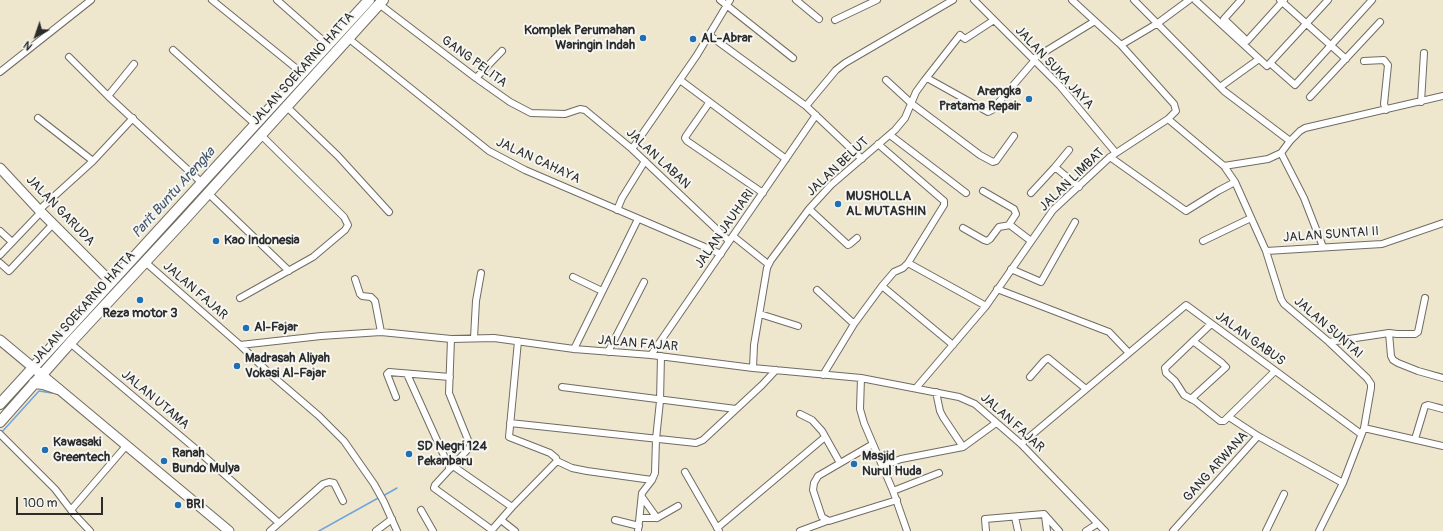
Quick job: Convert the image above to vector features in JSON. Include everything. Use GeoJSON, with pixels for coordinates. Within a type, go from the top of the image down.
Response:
{"type":"FeatureCollection","features":[{"type":"Feature","properties":{"kind":"main road","name":"JALAN SOEKARNO HATTA"},"geometry":{"type":"LineString","coordinates":[[0,404],[35,370],[110,282],[301,72],[325,42],[366,1]]}},
{"type":"Feature","properties":{"kind":"main road","name":"JALAN SOEKARNO HATTA"},"geometry":{"type":"LineString","coordinates":[[0,422],[34,383],[35,370],[70,342],[287,107],[381,2]]}},
{"type":"Feature","properties":{"kind":"main road","name":"JALAN GARUDA"},"geometry":{"type":"LineString","coordinates":[[0,168],[110,282]]}},
{"type":"Feature","properties":{"kind":"main road"},"geometry":{"type":"LineString","coordinates":[[0,340],[229,531]]}},
{"type":"Feature","properties":{"kind":"main road"},"geometry":{"type":"LineString","coordinates":[[34,383],[43,384],[58,389]]}},
{"type":"Feature","properties":{"kind":"street"},"geometry":{"type":"LineString","coordinates":[[0,72],[91,0]]}},
{"type":"Feature","properties":{"kind":"street"},"geometry":{"type":"LineString","coordinates":[[212,0],[301,72]]}},
{"type":"Feature","properties":{"kind":"street"},"geometry":{"type":"LineString","coordinates":[[277,0],[325,42]]}},
{"type":"Feature","properties":{"kind":"street"},"geometry":{"type":"LineString","coordinates":[[720,0],[729,3],[793,58]]}},
{"type":"Feature","properties":{"kind":"street"},"geometry":{"type":"LineString","coordinates":[[796,0],[819,19]]}},
{"type":"Feature","properties":{"kind":"street"},"geometry":{"type":"LineString","coordinates":[[835,20],[878,0]]}},
{"type":"Feature","properties":{"kind":"street"},"geometry":{"type":"LineString","coordinates":[[806,106],[836,70],[845,63],[953,0]]}},
{"type":"Feature","properties":{"kind":"street","name":"JALAN SUKA JAYA"},"geometry":{"type":"LineString","coordinates":[[974,0],[1060,86],[1116,153]]}},
{"type":"Feature","properties":{"kind":"street"},"geometry":{"type":"LineString","coordinates":[[1072,0],[1121,45],[1174,104],[1176,111],[1168,119]]}},
{"type":"Feature","properties":{"kind":"street"},"geometry":{"type":"LineString","coordinates":[[1134,0],[1220,87],[1290,141]]}},
{"type":"Feature","properties":{"kind":"street"},"geometry":{"type":"LineString","coordinates":[[1121,45],[1158,23],[1189,0]]}},
{"type":"Feature","properties":{"kind":"street"},"geometry":{"type":"LineString","coordinates":[[1195,0],[1267,66]]}},
{"type":"Feature","properties":{"kind":"street"},"geometry":{"type":"LineString","coordinates":[[1241,0],[1224,19],[1248,41],[1282,1],[1346,59]]}},
{"type":"Feature","properties":{"kind":"street"},"geometry":{"type":"LineString","coordinates":[[1328,0],[1270,62],[1296,85],[1371,0]]}},
{"type":"Feature","properties":{"kind":"street","name":"GANG PELITA"},"geometry":{"type":"LineString","coordinates":[[381,2],[476,78],[510,102],[531,113],[565,114]]}},
{"type":"Feature","properties":{"kind":"street"},"geometry":{"type":"LineString","coordinates":[[632,149],[697,56],[729,3]]}},
{"type":"Feature","properties":{"kind":"street","name":"JALAN BELUT"},"geometry":{"type":"LineString","coordinates":[[752,368],[753,351],[768,264],[809,209],[836,180],[890,135],[904,118],[912,104],[916,92],[960,34],[965,39],[994,20]]}},
{"type":"Feature","properties":{"kind":"street"},"geometry":{"type":"LineString","coordinates":[[926,78],[988,112],[992,110],[1033,60],[1095,22]]}},
{"type":"Feature","properties":{"kind":"street"},"geometry":{"type":"LineString","coordinates":[[1310,97],[1380,22]]}},
{"type":"Feature","properties":{"kind":"street"},"geometry":{"type":"LineString","coordinates":[[709,35],[806,106],[862,159]]}},
{"type":"Feature","properties":{"kind":"street","name":"JALAN CAHAYA"},"geometry":{"type":"LineString","coordinates":[[348,38],[489,151],[525,170],[720,254]]}},
{"type":"Feature","properties":{"kind":"street"},"geometry":{"type":"LineString","coordinates":[[173,50],[254,123]]}},
{"type":"Feature","properties":{"kind":"street"},"geometry":{"type":"LineString","coordinates":[[476,78],[502,51]]}},
{"type":"Feature","properties":{"kind":"street"},"geometry":{"type":"LineString","coordinates":[[1421,102],[1424,53]]}},
{"type":"Feature","properties":{"kind":"street"},"geometry":{"type":"LineString","coordinates":[[69,57],[108,96],[201,183]]}},
{"type":"Feature","properties":{"kind":"street"},"geometry":{"type":"LineString","coordinates":[[1220,87],[1259,59]]}},
{"type":"Feature","properties":{"kind":"street"},"geometry":{"type":"LineString","coordinates":[[1364,61],[1384,60],[1388,65],[1384,104],[1386,110]]}},
{"type":"Feature","properties":{"kind":"street"},"geometry":{"type":"LineString","coordinates":[[108,96],[134,64]]}},
{"type":"Feature","properties":{"kind":"street"},"geometry":{"type":"LineString","coordinates":[[680,80],[786,159]]}},
{"type":"Feature","properties":{"kind":"street"},"geometry":{"type":"LineString","coordinates":[[886,80],[912,104],[980,155],[993,162],[996,161],[1014,136]]}},
{"type":"Feature","properties":{"kind":"street"},"geometry":{"type":"LineString","coordinates":[[1224,166],[1261,161],[1281,153],[1290,141],[1305,128],[1443,96]]}},
{"type":"Feature","properties":{"kind":"street"},"geometry":{"type":"LineString","coordinates":[[709,103],[686,136],[685,138],[687,142],[763,193]]}},
{"type":"Feature","properties":{"kind":"street"},"geometry":{"type":"LineString","coordinates":[[287,107],[338,156],[389,212]]}},
{"type":"Feature","properties":{"kind":"street","name":"JALAN LABAN"},"geometry":{"type":"LineString","coordinates":[[565,114],[580,109],[585,110],[632,149],[731,238],[768,264]]}},
{"type":"Feature","properties":{"kind":"street","name":"JALAN JAUHARI"},"geometry":{"type":"LineString","coordinates":[[651,355],[816,115]]}},
{"type":"Feature","properties":{"kind":"street"},"geometry":{"type":"LineString","coordinates":[[38,118],[93,160]]}},
{"type":"Feature","properties":{"kind":"street"},"geometry":{"type":"LineString","coordinates":[[0,255],[40,211],[93,160],[132,118]]}},
{"type":"Feature","properties":{"kind":"street","name":"JALAN LIMBAT"},"geometry":{"type":"LineString","coordinates":[[916,388],[986,306],[1053,210],[1110,157],[1168,119]]}},
{"type":"Feature","properties":{"kind":"street","name":"JALAN SUNTAI"},"geometry":{"type":"LineString","coordinates":[[1168,119],[1224,166],[1235,182],[1266,251],[1281,299],[1284,304],[1329,342],[1367,378],[1371,384],[1363,431],[1343,482],[1319,531]]}},
{"type":"Feature","properties":{"kind":"street"},"geometry":{"type":"LineString","coordinates":[[240,298],[313,257],[348,226],[344,217],[261,135]]}},
{"type":"Feature","properties":{"kind":"street"},"geometry":{"type":"LineString","coordinates":[[890,135],[966,193]]}},
{"type":"Feature","properties":{"kind":"street"},"geometry":{"type":"LineString","coordinates":[[823,375],[854,324],[882,286],[894,272],[908,263],[945,203],[878,144]]}},
{"type":"Feature","properties":{"kind":"street"},"geometry":{"type":"LineString","coordinates":[[1031,193],[1070,150]]}},
{"type":"Feature","properties":{"kind":"street"},"geometry":{"type":"LineString","coordinates":[[1281,153],[1304,198],[1323,247]]}},
{"type":"Feature","properties":{"kind":"street"},"geometry":{"type":"LineString","coordinates":[[1110,157],[1186,211],[1235,182]]}},
{"type":"Feature","properties":{"kind":"street"},"geometry":{"type":"LineString","coordinates":[[617,210],[622,198],[645,161]]}},
{"type":"Feature","properties":{"kind":"street"},"geometry":{"type":"LineString","coordinates":[[1055,167],[1078,187]]}},
{"type":"Feature","properties":{"kind":"street"},"geometry":{"type":"LineString","coordinates":[[983,191],[1014,209],[1016,214],[1010,222],[1010,225]]}},
{"type":"Feature","properties":{"kind":"street"},"geometry":{"type":"LineString","coordinates":[[208,193],[289,271]]}},
{"type":"Feature","properties":{"kind":"street"},"geometry":{"type":"LineString","coordinates":[[809,209],[848,244],[857,238]]}},
{"type":"Feature","properties":{"kind":"street"},"geometry":{"type":"LineString","coordinates":[[1203,241],[1251,218]]}},
{"type":"Feature","properties":{"kind":"street"},"geometry":{"type":"LineString","coordinates":[[574,349],[638,219]]}},
{"type":"Feature","properties":{"kind":"street"},"geometry":{"type":"LineString","coordinates":[[1011,269],[1041,282],[1074,222]]}},
{"type":"Feature","properties":{"kind":"street","name":"JALAN SUNTAI II"},"geometry":{"type":"LineString","coordinates":[[1266,251],[1382,244],[1443,223]]}},
{"type":"Feature","properties":{"kind":"street"},"geometry":{"type":"LineString","coordinates":[[0,263],[9,271],[53,224]]}},
{"type":"Feature","properties":{"kind":"street"},"geometry":{"type":"LineString","coordinates":[[963,228],[987,241],[999,227],[1010,225],[1031,241]]}},
{"type":"Feature","properties":{"kind":"street"},"geometry":{"type":"LineString","coordinates":[[0,230],[12,242]]}},
{"type":"Feature","properties":{"kind":"street","name":"JALAN FAJAR"},"geometry":{"type":"LineString","coordinates":[[144,261],[240,344],[382,332],[451,339],[474,338],[518,341],[574,349],[661,356],[752,368],[861,378],[967,399],[975,404],[1021,444],[1105,531]]}},
{"type":"Feature","properties":{"kind":"street"},"geometry":{"type":"LineString","coordinates":[[908,263],[986,306]]}},
{"type":"Feature","properties":{"kind":"street"},"geometry":{"type":"LineString","coordinates":[[474,338],[476,301],[481,273]]}},
{"type":"Feature","properties":{"kind":"street"},"geometry":{"type":"LineString","coordinates":[[573,277],[602,291]]}},
{"type":"Feature","properties":{"kind":"street"},"geometry":{"type":"LineString","coordinates":[[355,279],[360,294],[362,296],[372,297],[375,301],[382,332]]}},
{"type":"Feature","properties":{"kind":"street"},"geometry":{"type":"LineString","coordinates":[[608,352],[644,282]]}},
{"type":"Feature","properties":{"kind":"street"},"geometry":{"type":"LineString","coordinates":[[882,286],[953,345]]}},
{"type":"Feature","properties":{"kind":"street"},"geometry":{"type":"LineString","coordinates":[[997,289],[1109,332],[1129,353]]}},
{"type":"Feature","properties":{"kind":"street"},"geometry":{"type":"LineString","coordinates":[[817,290],[854,324]]}},
{"type":"Feature","properties":{"kind":"street"},"geometry":{"type":"LineString","coordinates":[[1329,342],[1389,332],[1397,334],[1417,333],[1425,298]]}},
{"type":"Feature","properties":{"kind":"street","name":"JALAN GABUS"},"geometry":{"type":"LineString","coordinates":[[1021,444],[1186,305],[1275,371],[1363,431]]}},
{"type":"Feature","properties":{"kind":"street"},"geometry":{"type":"LineString","coordinates":[[760,314],[798,326]]}},
{"type":"Feature","properties":{"kind":"street"},"geometry":{"type":"LineString","coordinates":[[1211,324],[1166,366],[1165,371],[1175,381],[1184,395],[1220,421],[1224,421],[1275,371]]}},
{"type":"Feature","properties":{"kind":"street"},"geometry":{"type":"LineString","coordinates":[[1389,332],[1391,356],[1393,360],[1418,371],[1443,378]]}},
{"type":"Feature","properties":{"kind":"street"},"geometry":{"type":"LineString","coordinates":[[451,339],[449,393],[470,445],[469,448],[435,484],[434,488],[491,531],[557,461]]}},
{"type":"Feature","properties":{"kind":"street"},"geometry":{"type":"LineString","coordinates":[[518,341],[509,436],[550,453],[556,458],[557,461],[572,468],[652,480]]}},
{"type":"Feature","properties":{"kind":"street"},"geometry":{"type":"LineString","coordinates":[[1191,399],[1226,367],[1193,341]]}},
{"type":"Feature","properties":{"kind":"street","name":"JALAN UTAMA"},"geometry":{"type":"LineString","coordinates":[[70,342],[197,450],[278,523]]}},
{"type":"Feature","properties":{"kind":"street"},"geometry":{"type":"LineString","coordinates":[[240,344],[269,373],[332,428],[358,460],[379,493],[397,531]]}},
{"type":"Feature","properties":{"kind":"street"},"geometry":{"type":"LineString","coordinates":[[615,520],[639,528],[642,493],[652,480],[655,472],[656,439],[660,400],[661,356]]}},
{"type":"Feature","properties":{"kind":"street"},"geometry":{"type":"LineString","coordinates":[[1030,378],[1048,358],[1086,389]]}},
{"type":"Feature","properties":{"kind":"street"},"geometry":{"type":"LineString","coordinates":[[510,423],[700,443],[776,370]]}},
{"type":"Feature","properties":{"kind":"street"},"geometry":{"type":"LineString","coordinates":[[396,397],[388,373],[450,376]]}},
{"type":"Feature","properties":{"kind":"street"},"geometry":{"type":"LineString","coordinates":[[407,374],[451,468],[512,507]]}},
{"type":"Feature","properties":{"kind":"street"},"geometry":{"type":"LineString","coordinates":[[861,378],[860,409],[864,423],[894,490],[908,531]]}},
{"type":"Feature","properties":{"kind":"street"},"geometry":{"type":"LineString","coordinates":[[562,387],[736,409]]}},
{"type":"Feature","properties":{"kind":"street"},"geometry":{"type":"LineString","coordinates":[[936,392],[940,411],[963,448]]}},
{"type":"Feature","properties":{"kind":"street"},"geometry":{"type":"LineString","coordinates":[[1415,439],[1425,406],[1428,405],[1443,409]]}},
{"type":"Feature","properties":{"kind":"street"},"geometry":{"type":"LineString","coordinates":[[800,414],[812,420],[825,437],[840,463]]}},
{"type":"Feature","properties":{"kind":"street"},"geometry":{"type":"LineString","coordinates":[[1229,417],[1258,436]]}},
{"type":"Feature","properties":{"kind":"street"},"geometry":{"type":"LineString","coordinates":[[883,466],[901,459],[963,448],[996,423]]}},
{"type":"Feature","properties":{"kind":"street"},"geometry":{"type":"LineString","coordinates":[[1363,431],[1415,439],[1443,446]]}},
{"type":"Feature","properties":{"kind":"street"},"geometry":{"type":"LineString","coordinates":[[0,434],[55,489],[90,531]]}},
{"type":"Feature","properties":{"kind":"street","name":"GANG ARWANA"},"geometry":{"type":"LineString","coordinates":[[1173,531],[1258,436],[1343,482]]}},
{"type":"Feature","properties":{"kind":"street"},"geometry":{"type":"LineString","coordinates":[[685,472],[718,529],[825,437]]}},
{"type":"Feature","properties":{"kind":"street"},"geometry":{"type":"LineString","coordinates":[[827,521],[822,517],[813,490],[814,483],[818,476],[873,444]]}},
{"type":"Feature","properties":{"kind":"street"},"geometry":{"type":"LineString","coordinates":[[71,510],[126,446]]}},
{"type":"Feature","properties":{"kind":"street"},"geometry":{"type":"LineString","coordinates":[[894,490],[939,473]]}},
{"type":"Feature","properties":{"kind":"street"},"geometry":{"type":"LineString","coordinates":[[270,531],[323,484],[329,482],[334,484],[343,501]]}},
{"type":"Feature","properties":{"kind":"street"},"geometry":{"type":"LineString","coordinates":[[1266,531],[1284,494]]}},
{"type":"Feature","properties":{"kind":"street"},"geometry":{"type":"LineString","coordinates":[[642,497],[656,518]]}},
{"type":"Feature","properties":{"kind":"street"},"geometry":{"type":"LineString","coordinates":[[800,531],[827,521],[897,500]]}},
{"type":"Feature","properties":{"kind":"street"},"geometry":{"type":"LineString","coordinates":[[640,518],[656,518],[678,506]]}},
{"type":"Feature","properties":{"kind":"street"},"geometry":{"type":"LineString","coordinates":[[421,510],[433,531]]}},
{"type":"Feature","properties":{"kind":"street"},"geometry":{"type":"LineString","coordinates":[[986,531],[985,519],[1044,514]]}},
{"type":"Feature","properties":{"kind":"street"},"geometry":{"type":"LineString","coordinates":[[1044,514],[1048,531]]}},
{"type":"Feature","properties":{"kind":"street"},"geometry":{"type":"LineString","coordinates":[[1044,514],[1059,531]]}},
{"type":"Feature","properties":{"kind":"street"},"geometry":{"type":"LineString","coordinates":[[1014,517],[1018,531]]}},
{"type":"Feature","properties":{"kind":"street"},"geometry":{"type":"LineString","coordinates":[[376,531],[392,519]]}},
{"type":"Feature","properties":{"kind":"street"},"geometry":{"type":"LineString","coordinates":[[501,520],[515,531]]}},
{"type":"Feature","properties":{"kind":"street"},"geometry":{"type":"LineString","coordinates":[[1086,531],[1097,524]]}},
{"type":"Feature","properties":{"kind":"waterway","name":"Parit Buntu Arengka"},"geometry":{"type":"LineString","coordinates":[[1,433],[39,391],[52,393]]}},
{"type":"Feature","properties":{"kind":"waterway"},"geometry":{"type":"LineString","coordinates":[[383,496],[397,488]]}},
{"type":"Feature","properties":{"kind":"waterway"},"geometry":{"type":"LineString","coordinates":[[319,531],[380,497]]}},
{"type":"Feature","properties":{"kind":"place","name":"Komplek Perumahan Waringin Indah"},"geometry":{"type":"Point","coordinates":[643,38]}},
{"type":"Feature","properties":{"kind":"place","name":"AL-Abrar"},"geometry":{"type":"Point","coordinates":[693,39]}},
{"type":"Feature","properties":{"kind":"place","name":"Arengka Pratama Repair"},"geometry":{"type":"Point","coordinates":[1029,99]}},
{"type":"Feature","properties":{"kind":"place","name":"MUSHOLLA AL MUTASHIN"},"geometry":{"type":"Point","coordinates":[838,204]}},
{"type":"Feature","properties":{"kind":"place","name":"Kao Indonesia"},"geometry":{"type":"Point","coordinates":[216,241]}},
{"type":"Feature","properties":{"kind":"place","name":"Reza motor 3"},"geometry":{"type":"Point","coordinates":[140,300]}},
{"type":"Feature","properties":{"kind":"place","name":"Al-Fajar"},"geometry":{"type":"Point","coordinates":[246,328]}},
{"type":"Feature","properties":{"kind":"place","name":"Madrasah Aliyah Vokasi Al-Fajar"},"geometry":{"type":"Point","coordinates":[237,366]}},
{"type":"Feature","properties":{"kind":"place","name":"Kawasaki Greentech"},"geometry":{"type":"Point","coordinates":[45,450]}},
{"type":"Feature","properties":{"kind":"place","name":"SD Negri 124 Pekanbaru"},"geometry":{"type":"Point","coordinates":[409,454]}},
{"type":"Feature","properties":{"kind":"place","name":"Ranah Bundo Mulya"},"geometry":{"type":"Point","coordinates":[164,461]}},
{"type":"Feature","properties":{"kind":"place","name":"Masjid Nurul Huda"},"geometry":{"type":"Point","coordinates":[854,464]}},
{"type":"Feature","properties":{"kind":"place","name":"BRI"},"geometry":{"type":"Point","coordinates":[178,505]}}]}
